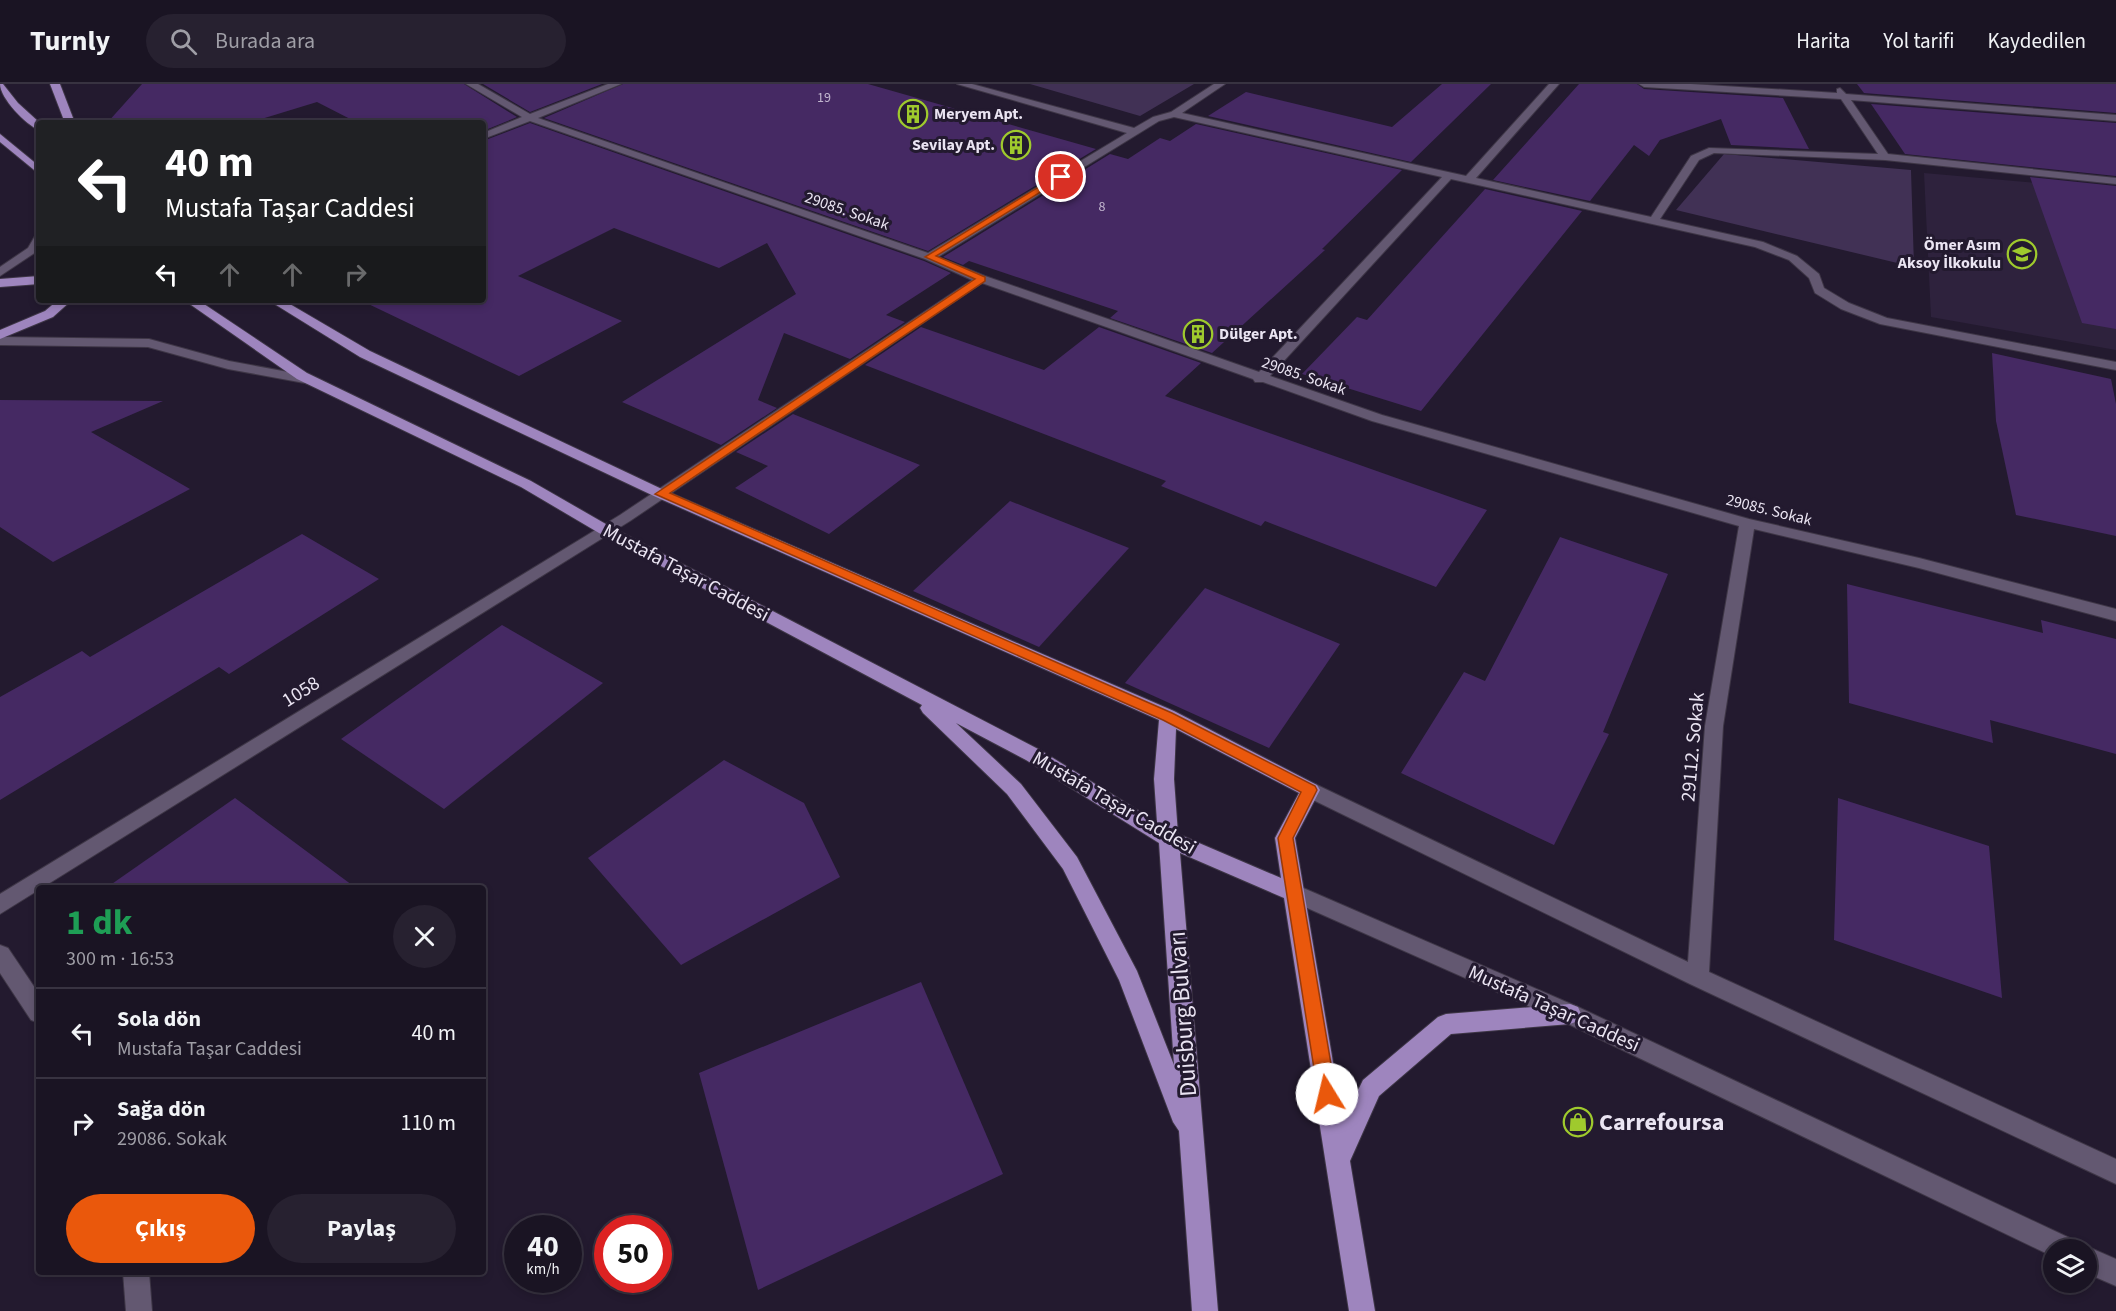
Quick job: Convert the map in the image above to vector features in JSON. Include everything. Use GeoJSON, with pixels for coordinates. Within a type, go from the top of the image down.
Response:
{"type":"FeatureCollection","features":[{"type":"Feature","properties":{"kind":"main road"},"geometry":{"type":"LineString","coordinates":[[55,84],[69,120]]}},
{"type":"Feature","properties":{"kind":"main road"},"geometry":{"type":"LineString","coordinates":[[0,86],[15,105],[36,124]]}},
{"type":"Feature","properties":{"kind":"main road"},"geometry":{"type":"LineString","coordinates":[[0,137],[36,168]]}},
{"type":"Feature","properties":{"kind":"main road"},"geometry":{"type":"LineString","coordinates":[[0,144],[18,153]]}},
{"type":"Feature","properties":{"kind":"main road"},"geometry":{"type":"LineString","coordinates":[[0,283],[36,280]]}},
{"type":"Feature","properties":{"kind":"main road"},"geometry":{"type":"LineString","coordinates":[[0,336],[49,314],[62,303]]}},
{"type":"Feature","properties":{"kind":"main road","name":"Mustafa Taşar Caddesi"},"geometry":{"type":"LineString","coordinates":[[194,303],[310,380],[526,484],[606,530],[1033,755],[1169,839],[1294,893]]}},
{"type":"Feature","properties":{"kind":"main road"},"geometry":{"type":"LineString","coordinates":[[279,303],[365,354],[661,494],[1168,716],[1310,790],[1285,838],[1362,1311]]}},
{"type":"Feature","properties":{"kind":"main road"},"geometry":{"type":"LineString","coordinates":[[913,692],[1014,789],[1070,863],[1129,978],[1192,1140]]}},
{"type":"Feature","properties":{"kind":"main road","name":"Duisburg Bulvarı"},"geometry":{"type":"LineString","coordinates":[[1168,716],[1164,779],[1206,1311]]}},
{"type":"Feature","properties":{"kind":"main road"},"geometry":{"type":"LineString","coordinates":[[1337,1161],[1371,1088],[1446,1024],[1570,1014]]}},
{"type":"Feature","properties":{"kind":"street","name":"29085. Sokak"},"geometry":{"type":"LineString","coordinates":[[471,84],[530,118],[929,257],[981,279],[1377,418],[1747,523],[1919,562],[2116,615]]}},
{"type":"Feature","properties":{"kind":"street"},"geometry":{"type":"LineString","coordinates":[[486,135],[616,84]]}},
{"type":"Feature","properties":{"kind":"street"},"geometry":{"type":"LineString","coordinates":[[966,84],[1136,132]]}},
{"type":"Feature","properties":{"kind":"street"},"geometry":{"type":"LineString","coordinates":[[929,257],[1156,119],[1174,114],[1220,84]]}},
{"type":"Feature","properties":{"kind":"street"},"geometry":{"type":"LineString","coordinates":[[1470,178],[1554,84]]}},
{"type":"Feature","properties":{"kind":"street"},"geometry":{"type":"LineString","coordinates":[[1644,84],[2116,118]]}},
{"type":"Feature","properties":{"kind":"street"},"geometry":{"type":"LineString","coordinates":[[1836,84],[1885,157]]}},
{"type":"Feature","properties":{"kind":"street"},"geometry":{"type":"LineString","coordinates":[[1174,114],[1759,244],[1792,258],[1815,278],[1819,290],[1845,306],[1884,321],[2116,366]]}},
{"type":"Feature","properties":{"kind":"street"},"geometry":{"type":"LineString","coordinates":[[1654,220],[1695,158],[1713,150],[1885,157],[2116,181]]}},
{"type":"Feature","properties":{"kind":"street"},"geometry":{"type":"LineString","coordinates":[[1260,378],[1450,174]]}},
{"type":"Feature","properties":{"kind":"street"},"geometry":{"type":"LineString","coordinates":[[0,272],[32,250],[36,243]]}},
{"type":"Feature","properties":{"kind":"street","name":"1058"},"geometry":{"type":"LineString","coordinates":[[0,905],[625,518],[981,279]]}},
{"type":"Feature","properties":{"kind":"street"},"geometry":{"type":"LineString","coordinates":[[0,341],[149,343],[228,365],[310,380]]}},
{"type":"Feature","properties":{"kind":"street","name":"29112. Sokak"},"geometry":{"type":"LineString","coordinates":[[1698,977],[1714,726],[1747,523]]}},
{"type":"Feature","properties":{"kind":"street"},"geometry":{"type":"LineString","coordinates":[[1310,790],[1698,977],[2116,1172]]}},
{"type":"Feature","properties":{"kind":"street","name":"Mustafa Taşar Caddesi"},"geometry":{"type":"LineString","coordinates":[[1294,893],[1570,1014],[2044,1239]]}},
{"type":"Feature","properties":{"kind":"street"},"geometry":{"type":"LineString","coordinates":[[0,955],[36,1008]]}},
{"type":"Feature","properties":{"kind":"street"},"geometry":{"type":"LineString","coordinates":[[2097,1264],[2116,1273]]}},
{"type":"Feature","properties":{"kind":"street"},"geometry":{"type":"LineString","coordinates":[[136,1275],[139,1311]]}},
{"type":"Feature","properties":{"kind":"shaded area"},"geometry":{"type":"Polygon","coordinates":[[[1030,84],[1194,84],[1140,116],[1030,84]]]}},
{"type":"Feature","properties":{"kind":"shaded area"},"geometry":{"type":"Polygon","coordinates":[[[1724,154],[1911,170],[1914,267],[1676,210],[1724,154]]]}},
{"type":"Feature","properties":{"kind":"shaded area","name":"Ömer Asım Aksoy İlkokulu"},"geometry":{"type":"Polygon","coordinates":[[[1924,173],[2116,190],[2116,350],[1931,317],[1924,173]]]}},
{"type":"Feature","properties":{"kind":"building"},"geometry":{"type":"Polygon","coordinates":[[[142,84],[464,84],[517,117],[486,130],[486,120],[352,120],[317,102],[258,120],[110,120],[142,84]]]}},
{"type":"Feature","properties":{"kind":"building"},"geometry":{"type":"Polygon","coordinates":[[[483,84],[602,84],[530,112],[483,84]]]}},
{"type":"Feature","properties":{"kind":"building"},"geometry":{"type":"Polygon","coordinates":[[[623,84],[868,84],[1096,149],[928,251],[544,118],[623,84]]]}},
{"type":"Feature","properties":{"kind":"building"},"geometry":{"type":"Polygon","coordinates":[[[1442,84],[1491,84],[1411,162],[1208,116],[1246,92],[1392,127],[1442,84]]]}},
{"type":"Feature","properties":{"kind":"building"},"geometry":{"type":"Polygon","coordinates":[[[1579,84],[1637,84],[1644,89],[1783,98],[1809,149],[1731,145],[1721,119],[1660,140],[1649,156],[1634,145],[1590,201],[1493,180],[1579,84]]]}},
{"type":"Feature","properties":{"kind":"building"},"geometry":{"type":"Polygon","coordinates":[[[1857,84],[2116,84],[2116,113],[1864,93],[1857,84]]]}},
{"type":"Feature","properties":{"kind":"building"},"geometry":{"type":"Polygon","coordinates":[[[1871,104],[2116,123],[2116,176],[1905,154],[1871,104]]]}},
{"type":"Feature","properties":{"kind":"building"},"geometry":{"type":"Polygon","coordinates":[[[530,123],[924,261],[951,273],[886,315],[905,322],[850,359],[784,333],[758,400],[777,408],[721,445],[622,402],[796,294],[767,243],[719,268],[614,228],[518,276],[622,321],[519,376],[366,303],[486,303],[486,140],[530,123]]]}},
{"type":"Feature","properties":{"kind":"building"},"geometry":{"type":"Polygon","coordinates":[[[1196,124],[1402,170],[1322,249],[1325,250],[1212,353],[1110,318],[1118,311],[969,261],[963,265],[943,257],[1110,154],[1128,159],[1160,138],[1170,141],[1196,124]]]}},
{"type":"Feature","properties":{"kind":"building"},"geometry":{"type":"Polygon","coordinates":[[[2030,177],[2116,186],[2116,329],[2082,323],[2030,177]]]}},
{"type":"Feature","properties":{"kind":"building"},"geometry":{"type":"Polygon","coordinates":[[[1485,189],[1582,211],[1421,411],[1302,374],[1357,317],[1367,320],[1485,189]]]}},
{"type":"Feature","properties":{"kind":"building"},"geometry":{"type":"Polygon","coordinates":[[[921,327],[1044,370],[1099,327],[1201,363],[1165,396],[1487,510],[1436,587],[1265,521],[1261,526],[1161,486],[1166,481],[865,365],[921,327]]]}},
{"type":"Feature","properties":{"kind":"building"},"geometry":{"type":"Polygon","coordinates":[[[1992,353],[2111,379],[2116,404],[2116,536],[2016,515],[1996,421],[1992,353]]]}},
{"type":"Feature","properties":{"kind":"building"},"geometry":{"type":"Polygon","coordinates":[[[0,400],[163,401],[91,432],[190,489],[53,562],[0,527],[0,400]]]}},
{"type":"Feature","properties":{"kind":"building"},"geometry":{"type":"Polygon","coordinates":[[[793,414],[920,465],[829,534],[735,488],[768,466],[736,452],[793,414]]]}},
{"type":"Feature","properties":{"kind":"building"},"geometry":{"type":"Polygon","coordinates":[[[1010,501],[1129,548],[1039,647],[913,591],[1010,501]]]}},
{"type":"Feature","properties":{"kind":"building"},"geometry":{"type":"Polygon","coordinates":[[[302,534],[379,579],[229,674],[219,667],[0,800],[0,697],[82,651],[90,657],[302,534]]]}},
{"type":"Feature","properties":{"kind":"building"},"geometry":{"type":"Polygon","coordinates":[[[1560,537],[1668,574],[1603,732],[1609,734],[1554,845],[1401,773],[1464,672],[1485,681],[1560,537]]]}},
{"type":"Feature","properties":{"kind":"building"},"geometry":{"type":"Polygon","coordinates":[[[1847,584],[2043,633],[2041,620],[2116,639],[2116,754],[1990,720],[1993,743],[1849,703],[1847,584]]]}},
{"type":"Feature","properties":{"kind":"building"},"geometry":{"type":"Polygon","coordinates":[[[1205,588],[1340,644],[1269,748],[1125,683],[1205,588]]]}},
{"type":"Feature","properties":{"kind":"building"},"geometry":{"type":"Polygon","coordinates":[[[502,625],[603,683],[444,809],[341,739],[502,625]]]}},
{"type":"Feature","properties":{"kind":"building"},"geometry":{"type":"Polygon","coordinates":[[[724,760],[804,803],[840,877],[681,965],[588,858],[724,760]]]}},
{"type":"Feature","properties":{"kind":"building"},"geometry":{"type":"Polygon","coordinates":[[[235,798],[352,885],[110,885],[235,798]]]}},
{"type":"Feature","properties":{"kind":"building"},"geometry":{"type":"Polygon","coordinates":[[[1838,798],[1989,846],[2002,998],[1834,940],[1838,798]]]}},
{"type":"Feature","properties":{"kind":"building"},"geometry":{"type":"Polygon","coordinates":[[[921,982],[1003,1174],[758,1290],[699,1073],[921,982]]]}},
{"type":"Feature","properties":{"kind":"place","name":"Meryem Apt."},"geometry":{"type":"Point","coordinates":[913,114]}},
{"type":"Feature","properties":{"kind":"place","name":"Sevilay Apt."},"geometry":{"type":"Point","coordinates":[1016,145]}},
{"type":"Feature","properties":{"kind":"place","name":"Ömer Asım Aksoy İlkokulu"},"geometry":{"type":"Point","coordinates":[2022,254]}},
{"type":"Feature","properties":{"kind":"place","name":"Dülger Apt."},"geometry":{"type":"Point","coordinates":[1198,334]}},
{"type":"Feature","properties":{"kind":"place","name":"Carrefoursa"},"geometry":{"type":"Point","coordinates":[1578,1122]}},
{"type":"Feature","properties":{"kind":"route"},"geometry":{"type":"LineString","coordinates":[[1061,177],[929,257],[981,279],[661,494],[1168,716],[1310,790],[1285,838],[1327,1094]]}}]}
